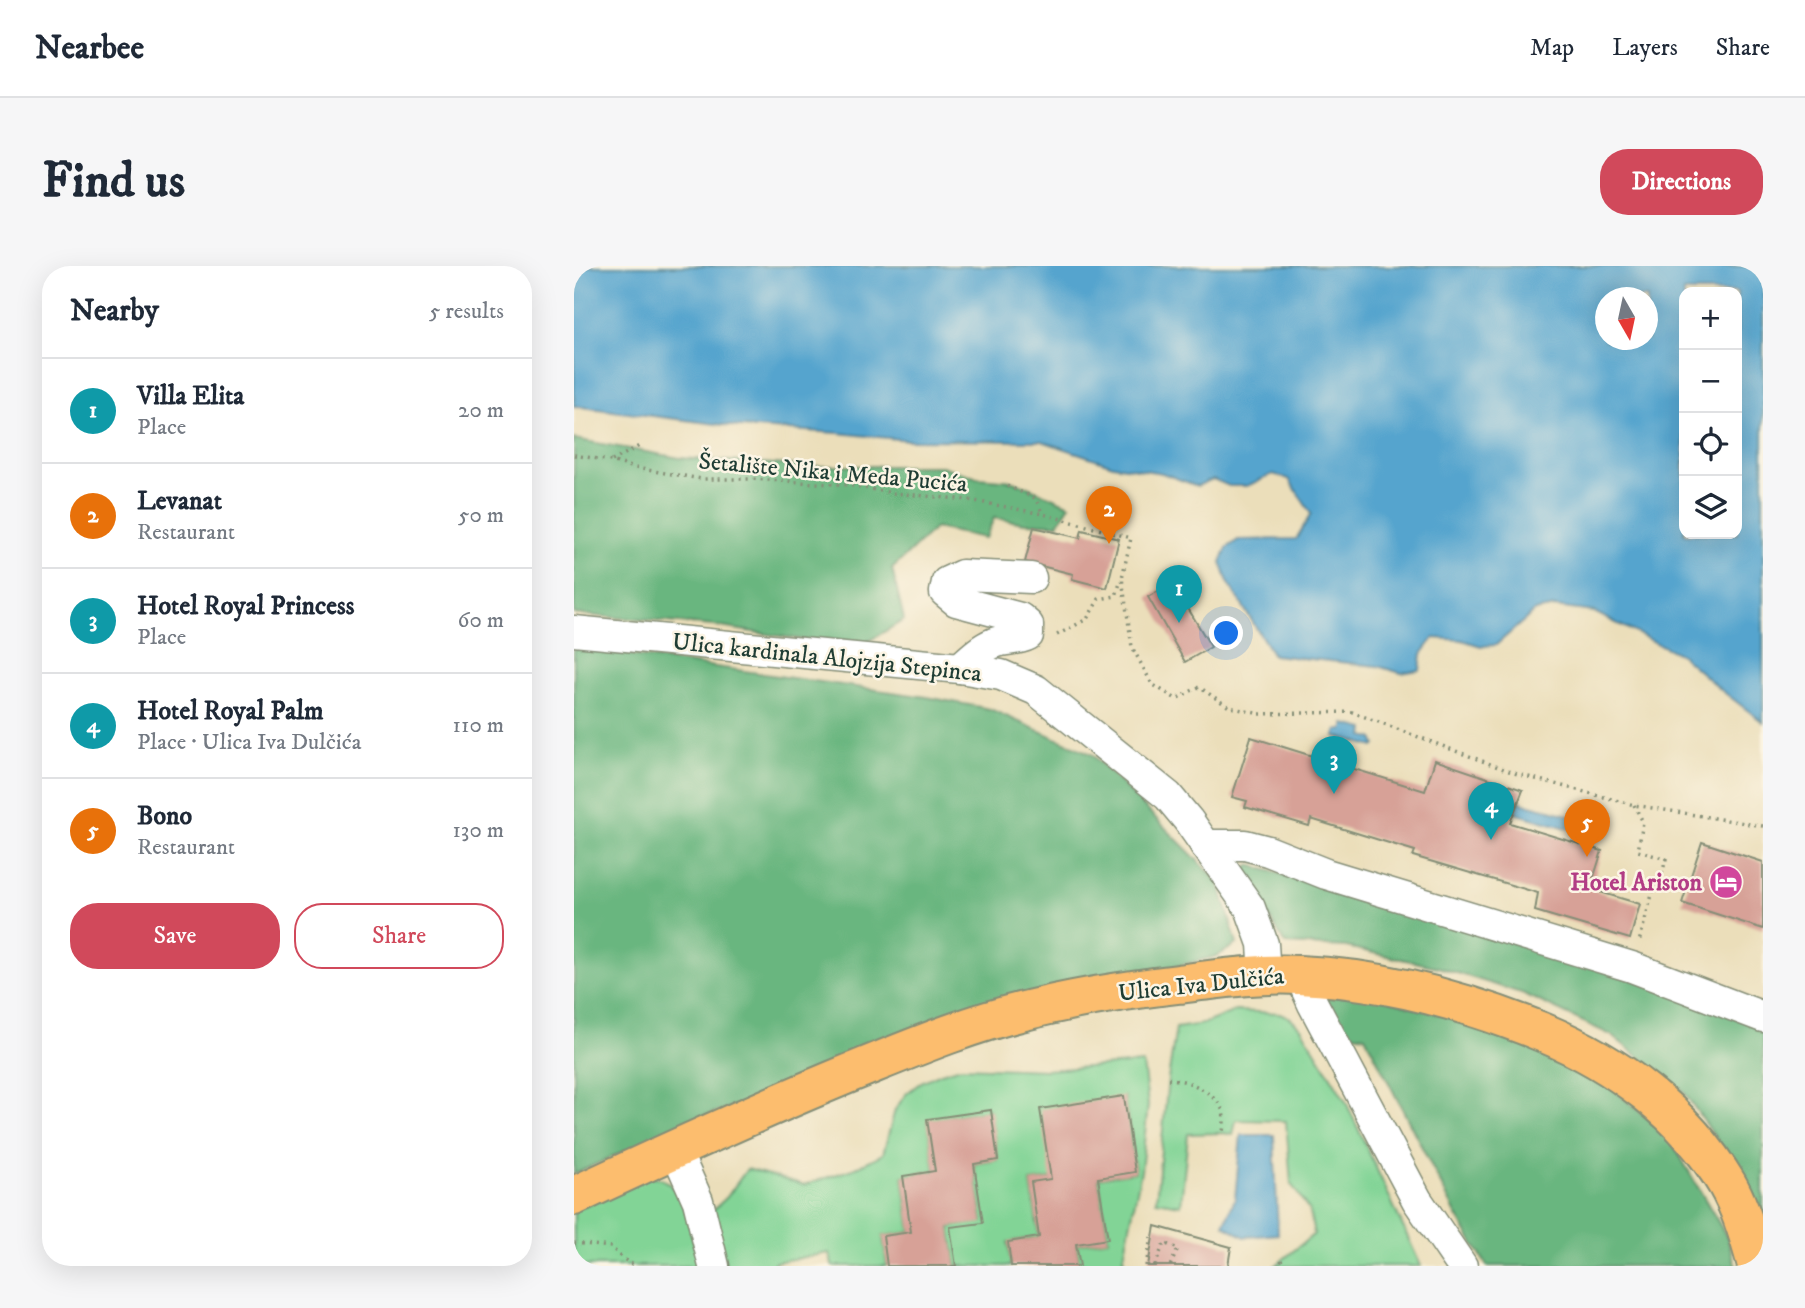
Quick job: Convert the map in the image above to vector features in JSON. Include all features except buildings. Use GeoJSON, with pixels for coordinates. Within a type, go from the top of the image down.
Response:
{"type":"FeatureCollection","features":[{"type":"Feature","properties":{"kind":"main road","name":"Ulica Iva Dulčića"},"geometry":{"type":"LineString","coordinates":[[574,1196],[676,1149],[965,1028],[1023,1011],[1141,989],[1283,975],[1348,979],[1417,992],[1511,1020],[1572,1045],[1629,1079],[1674,1116],[1709,1157],[1729,1186],[1751,1242],[1757,1266]]}},
{"type":"Feature","properties":{"kind":"street"},"geometry":{"type":"LineString","coordinates":[[960,668],[978,652],[996,642],[1019,640],[1028,635],[1028,625],[1020,618],[956,601],[945,592],[947,582],[962,575],[1031,578]]}},
{"type":"Feature","properties":{"kind":"street","name":"Ulica kardinala Alojzija Stepinca"},"geometry":{"type":"LineString","coordinates":[[574,631],[960,668],[1001,675],[1036,690],[1168,796],[1205,845],[1250,908],[1263,944],[1283,975],[1313,1003],[1417,1199],[1462,1266]]}},
{"type":"Feature","properties":{"kind":"street"},"geometry":{"type":"LineString","coordinates":[[1205,845],[1245,845],[1268,851],[1326,874],[1632,967],[1763,1017]]}},
{"type":"Feature","properties":{"kind":"street"},"geometry":{"type":"LineString","coordinates":[[676,1149],[698,1201],[714,1266]]}},
{"type":"Feature","properties":{"kind":"path"},"geometry":{"type":"LineString","coordinates":[[611,461],[641,445]]}},
{"type":"Feature","properties":{"kind":"path","name":"Šetalište Nika i Meda Pucića"},"geometry":{"type":"LineString","coordinates":[[574,455],[702,479],[847,485],[893,493],[969,500],[1043,514],[1131,538],[1122,578],[1132,647],[1152,684],[1176,699],[1199,687],[1229,707],[1260,714],[1353,712],[1517,774],[1634,805],[1763,826]]}},
{"type":"Feature","properties":{"kind":"path"},"geometry":{"type":"LineString","coordinates":[[1007,486],[1035,498],[1043,514]]}},
{"type":"Feature","properties":{"kind":"path"},"geometry":{"type":"LineString","coordinates":[[1057,635],[1087,620],[1099,599],[1116,596],[1122,578]]}},
{"type":"Feature","properties":{"kind":"path"},"geometry":{"type":"LineString","coordinates":[[1632,967],[1666,859],[1638,851],[1643,822],[1634,805]]}},
{"type":"Feature","properties":{"kind":"path"},"geometry":{"type":"LineString","coordinates":[[1168,1079],[1194,1084],[1211,1096],[1222,1108],[1223,1132]]}},
{"type":"Feature","properties":{"kind":"path"},"geometry":{"type":"LineString","coordinates":[[1146,1266],[1151,1237]]}},
{"type":"Feature","properties":{"kind":"path"},"geometry":{"type":"LineString","coordinates":[[574,1243],[611,1247],[635,1266]]}},
{"type":"Feature","properties":{"kind":"path"},"geometry":{"type":"LineString","coordinates":[[1155,1266],[1164,1243],[1178,1249],[1170,1266]]}},
{"type":"Feature","properties":{"kind":"path"},"geometry":{"type":"LineString","coordinates":[[1281,1260],[1284,1266]]}},
{"type":"Feature","properties":{"kind":"green space"},"geometry":{"type":"Polygon","coordinates":[[[574,439],[680,458],[804,466],[942,466],[978,478],[1014,481],[1070,505],[1058,524],[994,518],[985,538],[935,528],[892,569],[904,620],[857,648],[714,626],[574,614],[574,439]]]}},
{"type":"Feature","properties":{"kind":"green space"},"geometry":{"type":"Polygon","coordinates":[[[574,647],[927,697],[990,709],[1092,754],[1219,882],[1237,944],[1217,956],[1141,975],[704,1116],[574,1174],[574,647]]]}},
{"type":"Feature","properties":{"kind":"green space"},"geometry":{"type":"Polygon","coordinates":[[[1250,865],[1626,976],[1763,1028],[1763,1227],[1742,1176],[1683,1091],[1611,1035],[1524,994],[1438,967],[1346,947],[1285,944],[1243,872],[1250,865]]]}},
{"type":"Feature","properties":{"kind":"green space"},"geometry":{"type":"Polygon","coordinates":[[[1334,985],[1497,1030],[1595,1074],[1667,1134],[1727,1237],[1736,1266],[1487,1266],[1456,1214],[1365,1036],[1340,1032],[1323,993],[1334,985]]]}},
{"type":"Feature","properties":{"kind":"green space"},"geometry":{"type":"Polygon","coordinates":[[[1235,1011],[1280,1013],[1291,1018],[1302,1029],[1345,1100],[1421,1266],[1275,1266],[1314,1234],[1309,1210],[1291,1184],[1286,1121],[1236,1120],[1233,1135],[1188,1134],[1181,1205],[1156,1201],[1176,1028],[1203,1024],[1235,1011]]]}},
{"type":"Feature","properties":{"kind":"green space"},"geometry":{"type":"Polygon","coordinates":[[[1143,1063],[1148,1105],[1141,1171],[1122,1266],[1080,1266],[1076,1244],[1108,1239],[1098,1178],[1135,1172],[1124,1097],[1051,1179],[1031,1182],[1039,1237],[1008,1242],[1011,1266],[956,1266],[950,1227],[983,1222],[974,1164],[998,1160],[990,1110],[928,1120],[935,1171],[903,1176],[911,1232],[883,1236],[887,1266],[832,1266],[830,1253],[774,1262],[774,1266],[725,1266],[711,1212],[727,1197],[747,1169],[804,1185],[853,1169],[883,1154],[895,1110],[906,1094],[921,1082],[961,1067],[1046,1070],[1143,1063]]]}},
{"type":"Feature","properties":{"kind":"green space"},"geometry":{"type":"Polygon","coordinates":[[[650,1176],[673,1187],[680,1198],[690,1225],[699,1266],[574,1266],[574,1210],[650,1176]]]}},
{"type":"Feature","properties":{"kind":"water"},"geometry":{"type":"Polygon","coordinates":[[[574,266],[1763,266],[1763,722],[1681,655],[1594,612],[1555,607],[1535,611],[1496,645],[1481,646],[1462,640],[1434,638],[1422,654],[1420,670],[1401,673],[1377,666],[1273,655],[1228,582],[1221,562],[1227,548],[1238,540],[1296,539],[1311,514],[1289,479],[1273,474],[1247,486],[1229,486],[1213,479],[1197,486],[1162,473],[1113,465],[1042,441],[908,440],[740,427],[574,406],[574,266]]]}},
{"type":"Feature","properties":{"kind":"water"},"geometry":{"type":"Polygon","coordinates":[[[1345,724],[1365,729],[1364,736],[1373,738],[1376,745],[1374,747],[1335,736],[1337,730],[1343,730],[1345,724]]]}},
{"type":"Feature","properties":{"kind":"water"},"geometry":{"type":"Polygon","coordinates":[[[1519,801],[1578,819],[1574,830],[1514,813],[1519,801]]]}},
{"type":"Feature","properties":{"kind":"water"},"geometry":{"type":"Polygon","coordinates":[[[1241,1135],[1274,1135],[1278,1234],[1245,1237],[1224,1225],[1235,1199],[1241,1135]]]}},
{"type":"Feature","properties":{"kind":"place","name":"Levanat"},"geometry":{"type":"Point","coordinates":[1109,544]}},
{"type":"Feature","properties":{"kind":"place","name":"Villa Elita"},"geometry":{"type":"Point","coordinates":[1179,623]}},
{"type":"Feature","properties":{"kind":"place","name":"Hotel Royal Princess"},"geometry":{"type":"Point","coordinates":[1334,794]}},
{"type":"Feature","properties":{"kind":"place","name":"Hotel Royal Palm"},"geometry":{"type":"Point","coordinates":[1491,840]}},
{"type":"Feature","properties":{"kind":"place","name":"Bono"},"geometry":{"type":"Point","coordinates":[1587,857]}},
{"type":"Feature","properties":{"kind":"place","name":"Hotel Ariston"},"geometry":{"type":"Point","coordinates":[1726,882]}}]}
